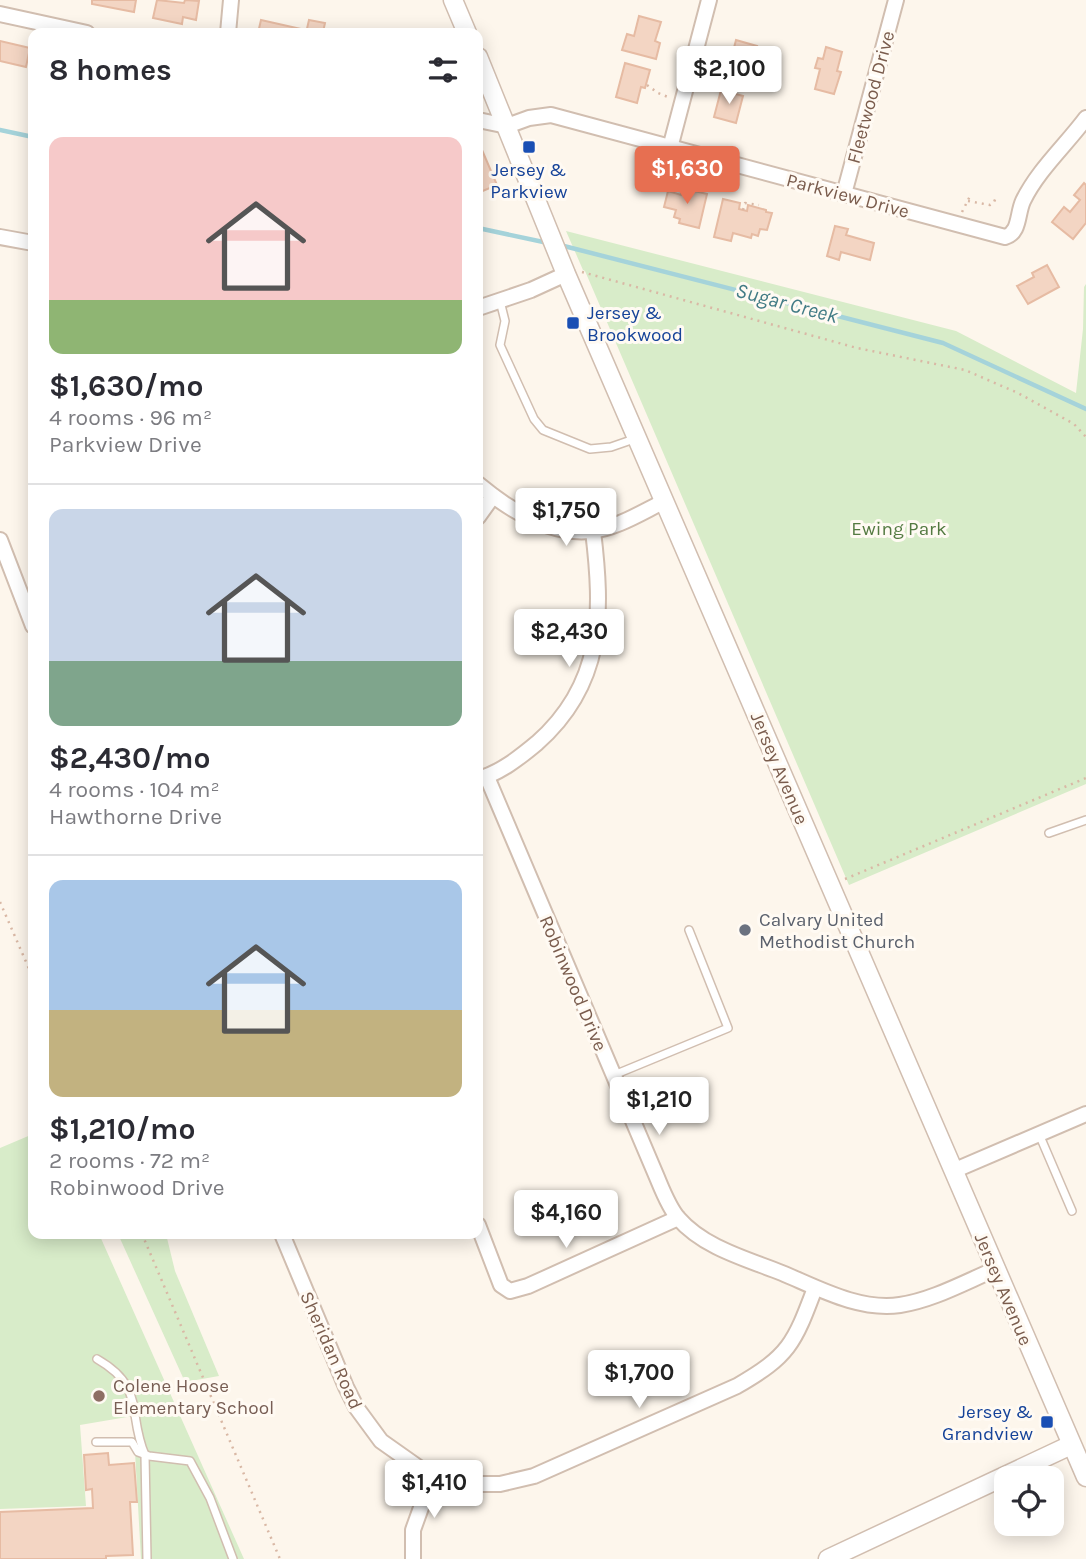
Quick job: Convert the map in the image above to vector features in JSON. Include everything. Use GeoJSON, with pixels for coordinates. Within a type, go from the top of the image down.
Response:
{"type":"FeatureCollection","features":[{"type":"Feature","properties":{"kind":"street"},"geometry":{"type":"LineString","coordinates":[[228,28],[231,0]]}},
{"type":"Feature","properties":{"kind":"street"},"geometry":{"type":"LineString","coordinates":[[453,0],[465,28]]}},
{"type":"Feature","properties":{"kind":"street"},"geometry":{"type":"LineString","coordinates":[[670,148],[709,0]]}},
{"type":"Feature","properties":{"kind":"street","name":"Fleetwood Drive"},"geometry":{"type":"LineString","coordinates":[[844,194],[896,0]]}},
{"type":"Feature","properties":{"kind":"street"},"geometry":{"type":"LineString","coordinates":[[0,14],[64,28]]}},
{"type":"Feature","properties":{"kind":"street","name":"Jersey Avenue"},"geometry":{"type":"LineString","coordinates":[[483,69],[665,501],[1086,1477]]}},
{"type":"Feature","properties":{"kind":"street","name":"Parkview Drive"},"geometry":{"type":"LineString","coordinates":[[507,126],[529,118],[551,116],[1005,237],[1012,235],[1026,195],[1086,118]]}},
{"type":"Feature","properties":{"kind":"street"},"geometry":{"type":"LineString","coordinates":[[483,121],[507,126]]}},
{"type":"Feature","properties":{"kind":"street"},"geometry":{"type":"LineString","coordinates":[[0,237],[28,242]]}},
{"type":"Feature","properties":{"kind":"street"},"geometry":{"type":"LineString","coordinates":[[483,306],[570,271]]}},
{"type":"Feature","properties":{"kind":"street"},"geometry":{"type":"LineString","coordinates":[[483,488],[536,521],[575,532],[593,531],[665,501]]}},
{"type":"Feature","properties":{"kind":"street"},"geometry":{"type":"LineString","coordinates":[[483,510],[493,496]]}},
{"type":"Feature","properties":{"kind":"street"},"geometry":{"type":"LineString","coordinates":[[483,778],[514,762],[542,738],[568,709],[586,674],[594,648],[599,614],[593,531]]}},
{"type":"Feature","properties":{"kind":"street"},"geometry":{"type":"LineString","coordinates":[[0,540],[27,590]]}},
{"type":"Feature","properties":{"kind":"street","name":"Robinwood Drive"},"geometry":{"type":"LineString","coordinates":[[483,778],[656,1175],[678,1218],[713,1244],[815,1288],[866,1304],[900,1305],[919,1300],[996,1269]]}},
{"type":"Feature","properties":{"kind":"street"},"geometry":{"type":"LineString","coordinates":[[953,1171],[1086,1114]]}},
{"type":"Feature","properties":{"kind":"street"},"geometry":{"type":"LineString","coordinates":[[483,1238],[501,1285],[510,1292],[678,1218]]}},
{"type":"Feature","properties":{"kind":"street","name":"Sheridan Road"},"geometry":{"type":"LineString","coordinates":[[284,1239],[356,1407],[381,1441],[432,1477]]}},
{"type":"Feature","properties":{"kind":"street"},"geometry":{"type":"LineString","coordinates":[[413,1559],[413,1530],[432,1477],[477,1484],[500,1484],[534,1476],[737,1386],[773,1365],[783,1354],[802,1322],[815,1288]]}},
{"type":"Feature","properties":{"kind":"street"},"geometry":{"type":"LineString","coordinates":[[828,1559],[1072,1445]]}},
{"type":"Feature","properties":{"kind":"lane"},"geometry":{"type":"LineString","coordinates":[[499,301],[505,321],[500,345],[534,419],[543,429],[590,449],[611,447],[638,437]]}},
{"type":"Feature","properties":{"kind":"lane"},"geometry":{"type":"LineString","coordinates":[[1049,833],[1086,820]]}},
{"type":"Feature","properties":{"kind":"lane"},"geometry":{"type":"LineString","coordinates":[[613,1076],[728,1028],[689,930]]}},
{"type":"Feature","properties":{"kind":"lane"},"geometry":{"type":"LineString","coordinates":[[1039,1134],[1072,1211]]}},
{"type":"Feature","properties":{"kind":"lane"},"geometry":{"type":"LineString","coordinates":[[97,1359],[127,1384],[134,1403],[145,1455],[147,1559]]}},
{"type":"Feature","properties":{"kind":"lane"},"geometry":{"type":"LineString","coordinates":[[96,1442],[132,1442],[138,1452],[145,1455],[190,1461],[210,1498],[233,1559]]}},
{"type":"Feature","properties":{"kind":"path"},"geometry":{"type":"LineString","coordinates":[[647,85],[662,95],[682,100]]}},
{"type":"Feature","properties":{"kind":"path"},"geometry":{"type":"LineString","coordinates":[[968,201],[990,205],[997,195]]}},
{"type":"Feature","properties":{"kind":"path"},"geometry":{"type":"LineString","coordinates":[[957,224],[970,196]]}},
{"type":"Feature","properties":{"kind":"path"},"geometry":{"type":"LineString","coordinates":[[743,210],[745,203],[759,205]]}},
{"type":"Feature","properties":{"kind":"path"},"geometry":{"type":"LineString","coordinates":[[570,271],[857,348],[965,370],[1018,393],[1074,425],[1086,437]]}},
{"type":"Feature","properties":{"kind":"path"},"geometry":{"type":"LineString","coordinates":[[845,880],[1086,778]]}},
{"type":"Feature","properties":{"kind":"path"},"geometry":{"type":"LineString","coordinates":[[0,902],[28,966]]}},
{"type":"Feature","properties":{"kind":"path"},"geometry":{"type":"LineString","coordinates":[[144,1239],[280,1559]]}},
{"type":"Feature","properties":{"kind":"green space","name":"Ewing Park"},"geometry":{"type":"Polygon","coordinates":[[[566,231],[956,331],[1076,393],[1086,284],[1086,784],[849,885],[566,231]]]}},
{"type":"Feature","properties":{"kind":"green space","name":"Colene Hoose Elementary School"},"geometry":{"type":"Polygon","coordinates":[[[28,1136],[28,1239],[101,1239],[244,1559],[141,1559],[133,1416],[80,1425],[86,1506],[0,1509],[0,1148],[28,1136]]]}},
{"type":"Feature","properties":{"kind":"green space"},"geometry":{"type":"Polygon","coordinates":[[[120,1239],[167,1239],[175,1271],[219,1376],[185,1382],[120,1239]]]}},
{"type":"Feature","properties":{"kind":"building"},"geometry":{"type":"Polygon","coordinates":[[[92,0],[136,0],[134,12],[92,4],[92,0]]]}},
{"type":"Feature","properties":{"kind":"building"},"geometry":{"type":"Polygon","coordinates":[[[157,0],[184,3],[185,0],[199,1],[196,20],[183,17],[182,24],[153,18],[157,0]]]}},
{"type":"Feature","properties":{"kind":"building"},"geometry":{"type":"Polygon","coordinates":[[[639,16],[661,22],[655,41],[660,43],[656,59],[622,50],[627,34],[634,36],[639,16]]]}},
{"type":"Feature","properties":{"kind":"building"},"geometry":{"type":"Polygon","coordinates":[[[261,20],[297,28],[259,28],[261,20]]]}},
{"type":"Feature","properties":{"kind":"building"},"geometry":{"type":"Polygon","coordinates":[[[309,20],[325,23],[324,28],[307,28],[309,20]]]}},
{"type":"Feature","properties":{"kind":"building"},"geometry":{"type":"Polygon","coordinates":[[[736,40],[757,46],[749,76],[728,71],[736,40]]]}},
{"type":"Feature","properties":{"kind":"building"},"geometry":{"type":"Polygon","coordinates":[[[0,41],[28,48],[26,67],[0,61],[0,41]]]}},
{"type":"Feature","properties":{"kind":"building"},"geometry":{"type":"Polygon","coordinates":[[[826,47],[842,52],[837,71],[841,72],[834,94],[815,89],[820,69],[815,68],[818,58],[823,59],[826,47]]]}},
{"type":"Feature","properties":{"kind":"building"},"geometry":{"type":"Polygon","coordinates":[[[625,63],[650,70],[645,88],[641,87],[637,103],[616,97],[625,63]]]}},
{"type":"Feature","properties":{"kind":"building"},"geometry":{"type":"Polygon","coordinates":[[[721,90],[743,96],[736,123],[714,117],[721,90]]]}},
{"type":"Feature","properties":{"kind":"building"},"geometry":{"type":"Polygon","coordinates":[[[483,152],[497,185],[483,191],[483,152]]]}},
{"type":"Feature","properties":{"kind":"building"},"geometry":{"type":"Polygon","coordinates":[[[1084,183],[1086,223],[1073,239],[1052,222],[1064,207],[1070,212],[1080,200],[1074,195],[1084,183]]]}},
{"type":"Feature","properties":{"kind":"building"},"geometry":{"type":"Polygon","coordinates":[[[682,188],[707,194],[699,228],[679,223],[680,219],[674,217],[676,210],[664,207],[668,191],[681,195],[682,188]]]}},
{"type":"Feature","properties":{"kind":"building"},"geometry":{"type":"Polygon","coordinates":[[[723,199],[740,203],[739,209],[747,211],[748,205],[772,213],[767,230],[760,229],[758,236],[752,234],[751,238],[733,233],[731,241],[714,237],[723,199]]]}},
{"type":"Feature","properties":{"kind":"building"},"geometry":{"type":"Polygon","coordinates":[[[835,226],[848,229],[846,235],[874,243],[870,260],[841,252],[839,260],[827,256],[835,226]]]}},
{"type":"Feature","properties":{"kind":"building"},"geometry":{"type":"Polygon","coordinates":[[[1047,265],[1059,287],[1028,304],[1017,286],[1034,277],[1032,273],[1047,265]]]}},
{"type":"Feature","properties":{"kind":"building"},"geometry":{"type":"Polygon","coordinates":[[[108,1453],[109,1465],[134,1463],[137,1502],[130,1502],[133,1555],[106,1556],[106,1559],[0,1559],[0,1512],[93,1508],[92,1489],[86,1490],[84,1455],[108,1453]]]}},
{"type":"Feature","properties":{"kind":"waterway","name":"Sugar Creek"},"geometry":{"type":"LineString","coordinates":[[0,130],[28,136]]}},
{"type":"Feature","properties":{"kind":"waterway","name":"Sugar Creek"},"geometry":{"type":"LineString","coordinates":[[483,229],[548,243]]}},
{"type":"Feature","properties":{"kind":"waterway","name":"Sugar Creek"},"geometry":{"type":"LineString","coordinates":[[560,245],[943,343],[1086,409]]}},
{"type":"Feature","properties":{"kind":"place","name":"Jersey & Parkview"},"geometry":{"type":"Point","coordinates":[529,147]}},
{"type":"Feature","properties":{"kind":"place","name":"Jersey & Brookwood"},"geometry":{"type":"Point","coordinates":[573,323]}},
{"type":"Feature","properties":{"kind":"place","name":"Calvary United Methodist Church"},"geometry":{"type":"Point","coordinates":[745,930]}},
{"type":"Feature","properties":{"kind":"place","name":"Colene Hoose Elementary School"},"geometry":{"type":"Point","coordinates":[99,1396]}},
{"type":"Feature","properties":{"kind":"place","name":"Jersey & Grandview"},"geometry":{"type":"Point","coordinates":[1047,1422]}}]}
